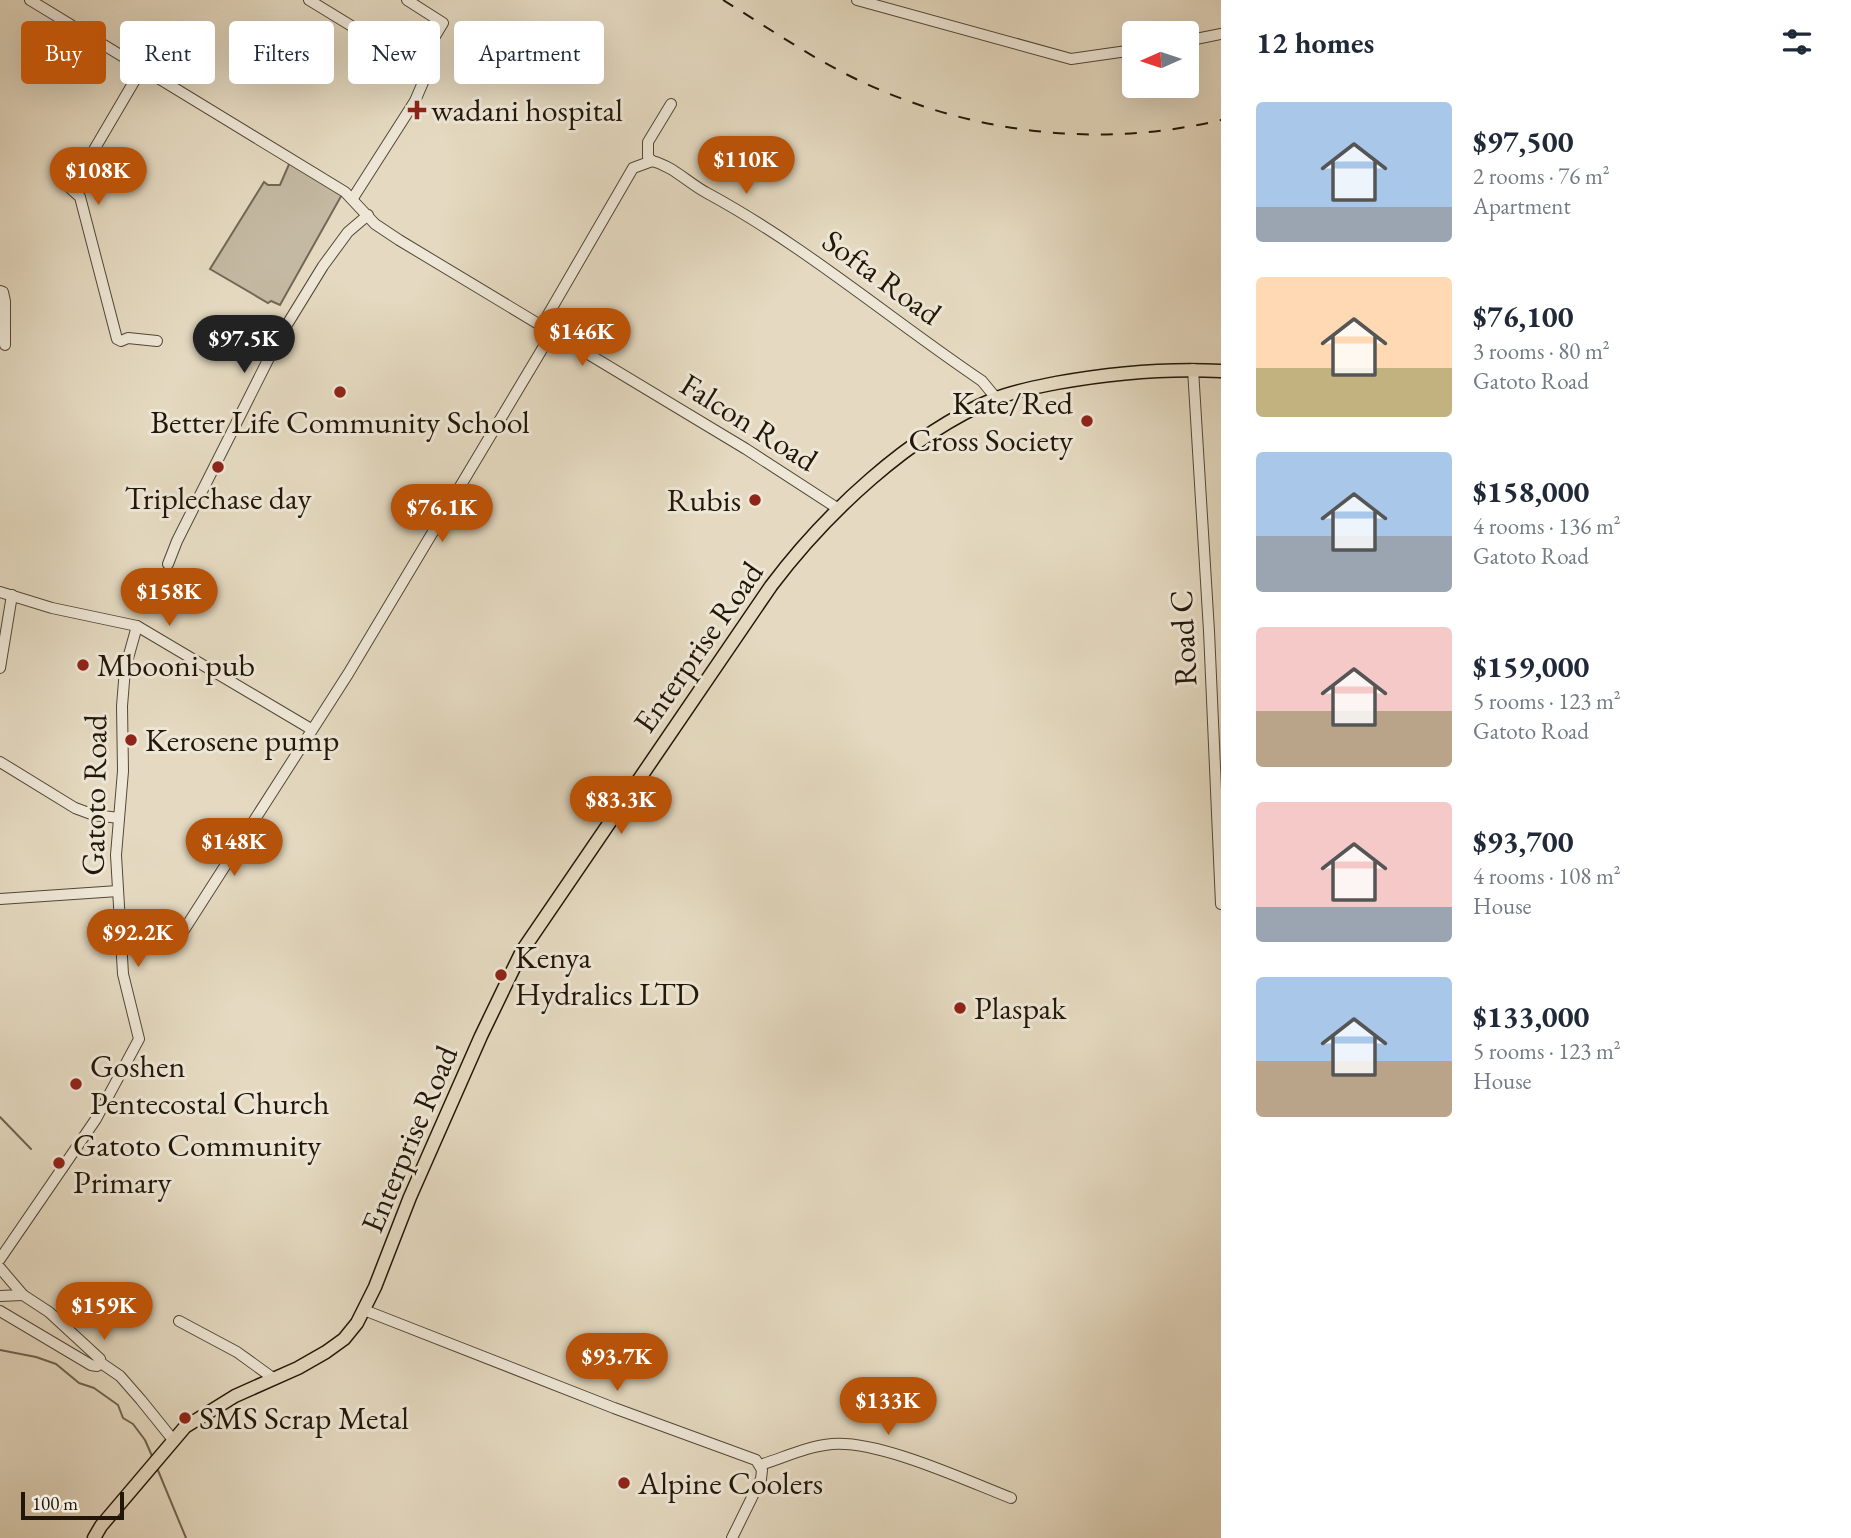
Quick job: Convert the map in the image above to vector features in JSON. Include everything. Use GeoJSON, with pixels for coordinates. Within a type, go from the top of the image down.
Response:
{"type":"FeatureCollection","features":[{"type":"Feature","properties":{"kind":"main road","name":"Enterprise Road"},"geometry":{"type":"LineString","coordinates":[[94,1538],[101,1526],[185,1427],[273,1378],[298,1368],[344,1339],[364,1310],[375,1287],[410,1197],[481,1036],[523,951],[771,586],[797,552],[837,508],[936,430],[996,398],[1076,380],[1140,371],[1221,371]]}},
{"type":"Feature","properties":{"kind":"street","name":"Falcon Road"},"geometry":{"type":"LineString","coordinates":[[30,0],[120,55]]}},
{"type":"Feature","properties":{"kind":"street"},"geometry":{"type":"LineString","coordinates":[[309,0],[348,24]]}},
{"type":"Feature","properties":{"kind":"street"},"geometry":{"type":"LineString","coordinates":[[407,0],[440,21]]}},
{"type":"Feature","properties":{"kind":"street"},"geometry":{"type":"LineString","coordinates":[[857,0],[1072,59],[1122,52]]}},
{"type":"Feature","properties":{"kind":"street"},"geometry":{"type":"LineString","coordinates":[[1199,38],[1221,34]]}},
{"type":"Feature","properties":{"kind":"street"},"geometry":{"type":"LineString","coordinates":[[133,84],[71,189],[80,197],[117,339],[157,341]]}},
{"type":"Feature","properties":{"kind":"street","name":"Falcon Road"},"geometry":{"type":"LineString","coordinates":[[168,84],[353,198],[375,224],[399,240],[746,449],[837,508]]}},
{"type":"Feature","properties":{"kind":"street"},"geometry":{"type":"LineString","coordinates":[[353,198],[422,84]]}},
{"type":"Feature","properties":{"kind":"street"},"geometry":{"type":"LineString","coordinates":[[542,325],[633,168],[652,161],[648,157],[648,142],[671,104]]}},
{"type":"Feature","properties":{"kind":"street","name":"Softa Road"},"geometry":{"type":"LineString","coordinates":[[652,161],[665,165],[818,261],[982,381],[996,398]]}},
{"type":"Feature","properties":{"kind":"street"},"geometry":{"type":"LineString","coordinates":[[169,564],[177,541],[280,336],[323,266],[348,232],[368,215]]}},
{"type":"Feature","properties":{"kind":"street"},"geometry":{"type":"LineString","coordinates":[[0,291],[3,292],[5,301],[5,345]]}},
{"type":"Feature","properties":{"kind":"street"},"geometry":{"type":"LineString","coordinates":[[119,933],[171,935],[184,930],[348,674],[553,331]]}},
{"type":"Feature","properties":{"kind":"street","name":"Road C"},"geometry":{"type":"LineString","coordinates":[[1193,369],[1209,631],[1221,904]]}},
{"type":"Feature","properties":{"kind":"street"},"geometry":{"type":"LineString","coordinates":[[0,592],[52,608],[136,626],[311,729]]}},
{"type":"Feature","properties":{"kind":"street"},"geometry":{"type":"LineString","coordinates":[[0,668],[12,595]]}},
{"type":"Feature","properties":{"kind":"street","name":"Gatoto Road"},"geometry":{"type":"LineString","coordinates":[[0,1259],[96,1119],[139,1039],[123,975],[116,855],[123,771],[122,706],[125,669],[136,626]]}},
{"type":"Feature","properties":{"kind":"street"},"geometry":{"type":"LineString","coordinates":[[0,762],[75,808],[94,815],[119,818]]}},
{"type":"Feature","properties":{"kind":"street"},"geometry":{"type":"LineString","coordinates":[[0,899],[118,891]]}},
{"type":"Feature","properties":{"kind":"street"},"geometry":{"type":"LineString","coordinates":[[0,1268],[23,1295],[49,1312],[100,1359],[101,1363],[120,1376],[174,1441]]}},
{"type":"Feature","properties":{"kind":"street"},"geometry":{"type":"LineString","coordinates":[[0,1296],[23,1295]]}},
{"type":"Feature","properties":{"kind":"street"},"geometry":{"type":"LineString","coordinates":[[364,1310],[747,1457],[760,1465],[830,1444],[848,1444],[874,1449],[935,1469],[1011,1498]]}},
{"type":"Feature","properties":{"kind":"street"},"geometry":{"type":"LineString","coordinates":[[0,1311],[91,1365],[97,1366],[101,1363]]}},
{"type":"Feature","properties":{"kind":"street"},"geometry":{"type":"LineString","coordinates":[[178,1321],[237,1352],[273,1378]]}},
{"type":"Feature","properties":{"kind":"street"},"geometry":{"type":"LineString","coordinates":[[732,1538],[761,1479],[760,1465]]}},
{"type":"Feature","properties":{"kind":"shaded area"},"geometry":{"type":"Polygon","coordinates":[[[290,162],[344,191],[280,305],[271,301],[268,303],[210,269],[264,182],[268,185],[280,185],[290,162]]]}},
{"type":"Feature","properties":{"kind":"waterway"},"geometry":{"type":"LineString","coordinates":[[0,1117],[31,1149]]}},
{"type":"Feature","properties":{"kind":"waterway"},"geometry":{"type":"LineString","coordinates":[[0,1350],[56,1364],[79,1383],[94,1388],[118,1405],[123,1418],[133,1424],[145,1440],[152,1456]]}},
{"type":"Feature","properties":{"kind":"waterway"},"geometry":{"type":"LineString","coordinates":[[157,1468],[186,1538]]}},
{"type":"Feature","properties":{"kind":"railway"},"geometry":{"type":"LineString","coordinates":[[723,0],[856,79],[899,98],[989,124],[1036,131],[1129,134],[1221,120]]}},
{"type":"Feature","properties":{"kind":"place","name":"wadani hospital"},"geometry":{"type":"Point","coordinates":[417,110]}},
{"type":"Feature","properties":{"kind":"place","name":"Better Life Community School"},"geometry":{"type":"Point","coordinates":[340,392]}},
{"type":"Feature","properties":{"kind":"place","name":"Kate/Red Cross Society"},"geometry":{"type":"Point","coordinates":[1087,421]}},
{"type":"Feature","properties":{"kind":"place","name":"Triplechase day"},"geometry":{"type":"Point","coordinates":[218,467]}},
{"type":"Feature","properties":{"kind":"place","name":"Rubis"},"geometry":{"type":"Point","coordinates":[755,500]}},
{"type":"Feature","properties":{"kind":"place","name":"Mbooni pub"},"geometry":{"type":"Point","coordinates":[83,665]}},
{"type":"Feature","properties":{"kind":"place","name":"Kerosene pump"},"geometry":{"type":"Point","coordinates":[131,740]}},
{"type":"Feature","properties":{"kind":"place","name":"Kenya Hydralics LTD"},"geometry":{"type":"Point","coordinates":[501,975]}},
{"type":"Feature","properties":{"kind":"place","name":"Plaspak"},"geometry":{"type":"Point","coordinates":[960,1008]}},
{"type":"Feature","properties":{"kind":"place","name":"Goshen Pentecostal Church"},"geometry":{"type":"Point","coordinates":[76,1084]}},
{"type":"Feature","properties":{"kind":"place","name":"Gatoto Community Primary"},"geometry":{"type":"Point","coordinates":[59,1163]}},
{"type":"Feature","properties":{"kind":"place","name":"SMS Scrap Metal"},"geometry":{"type":"Point","coordinates":[185,1418]}},
{"type":"Feature","properties":{"kind":"place","name":"Alpine Coolers"},"geometry":{"type":"Point","coordinates":[624,1483]}}]}
